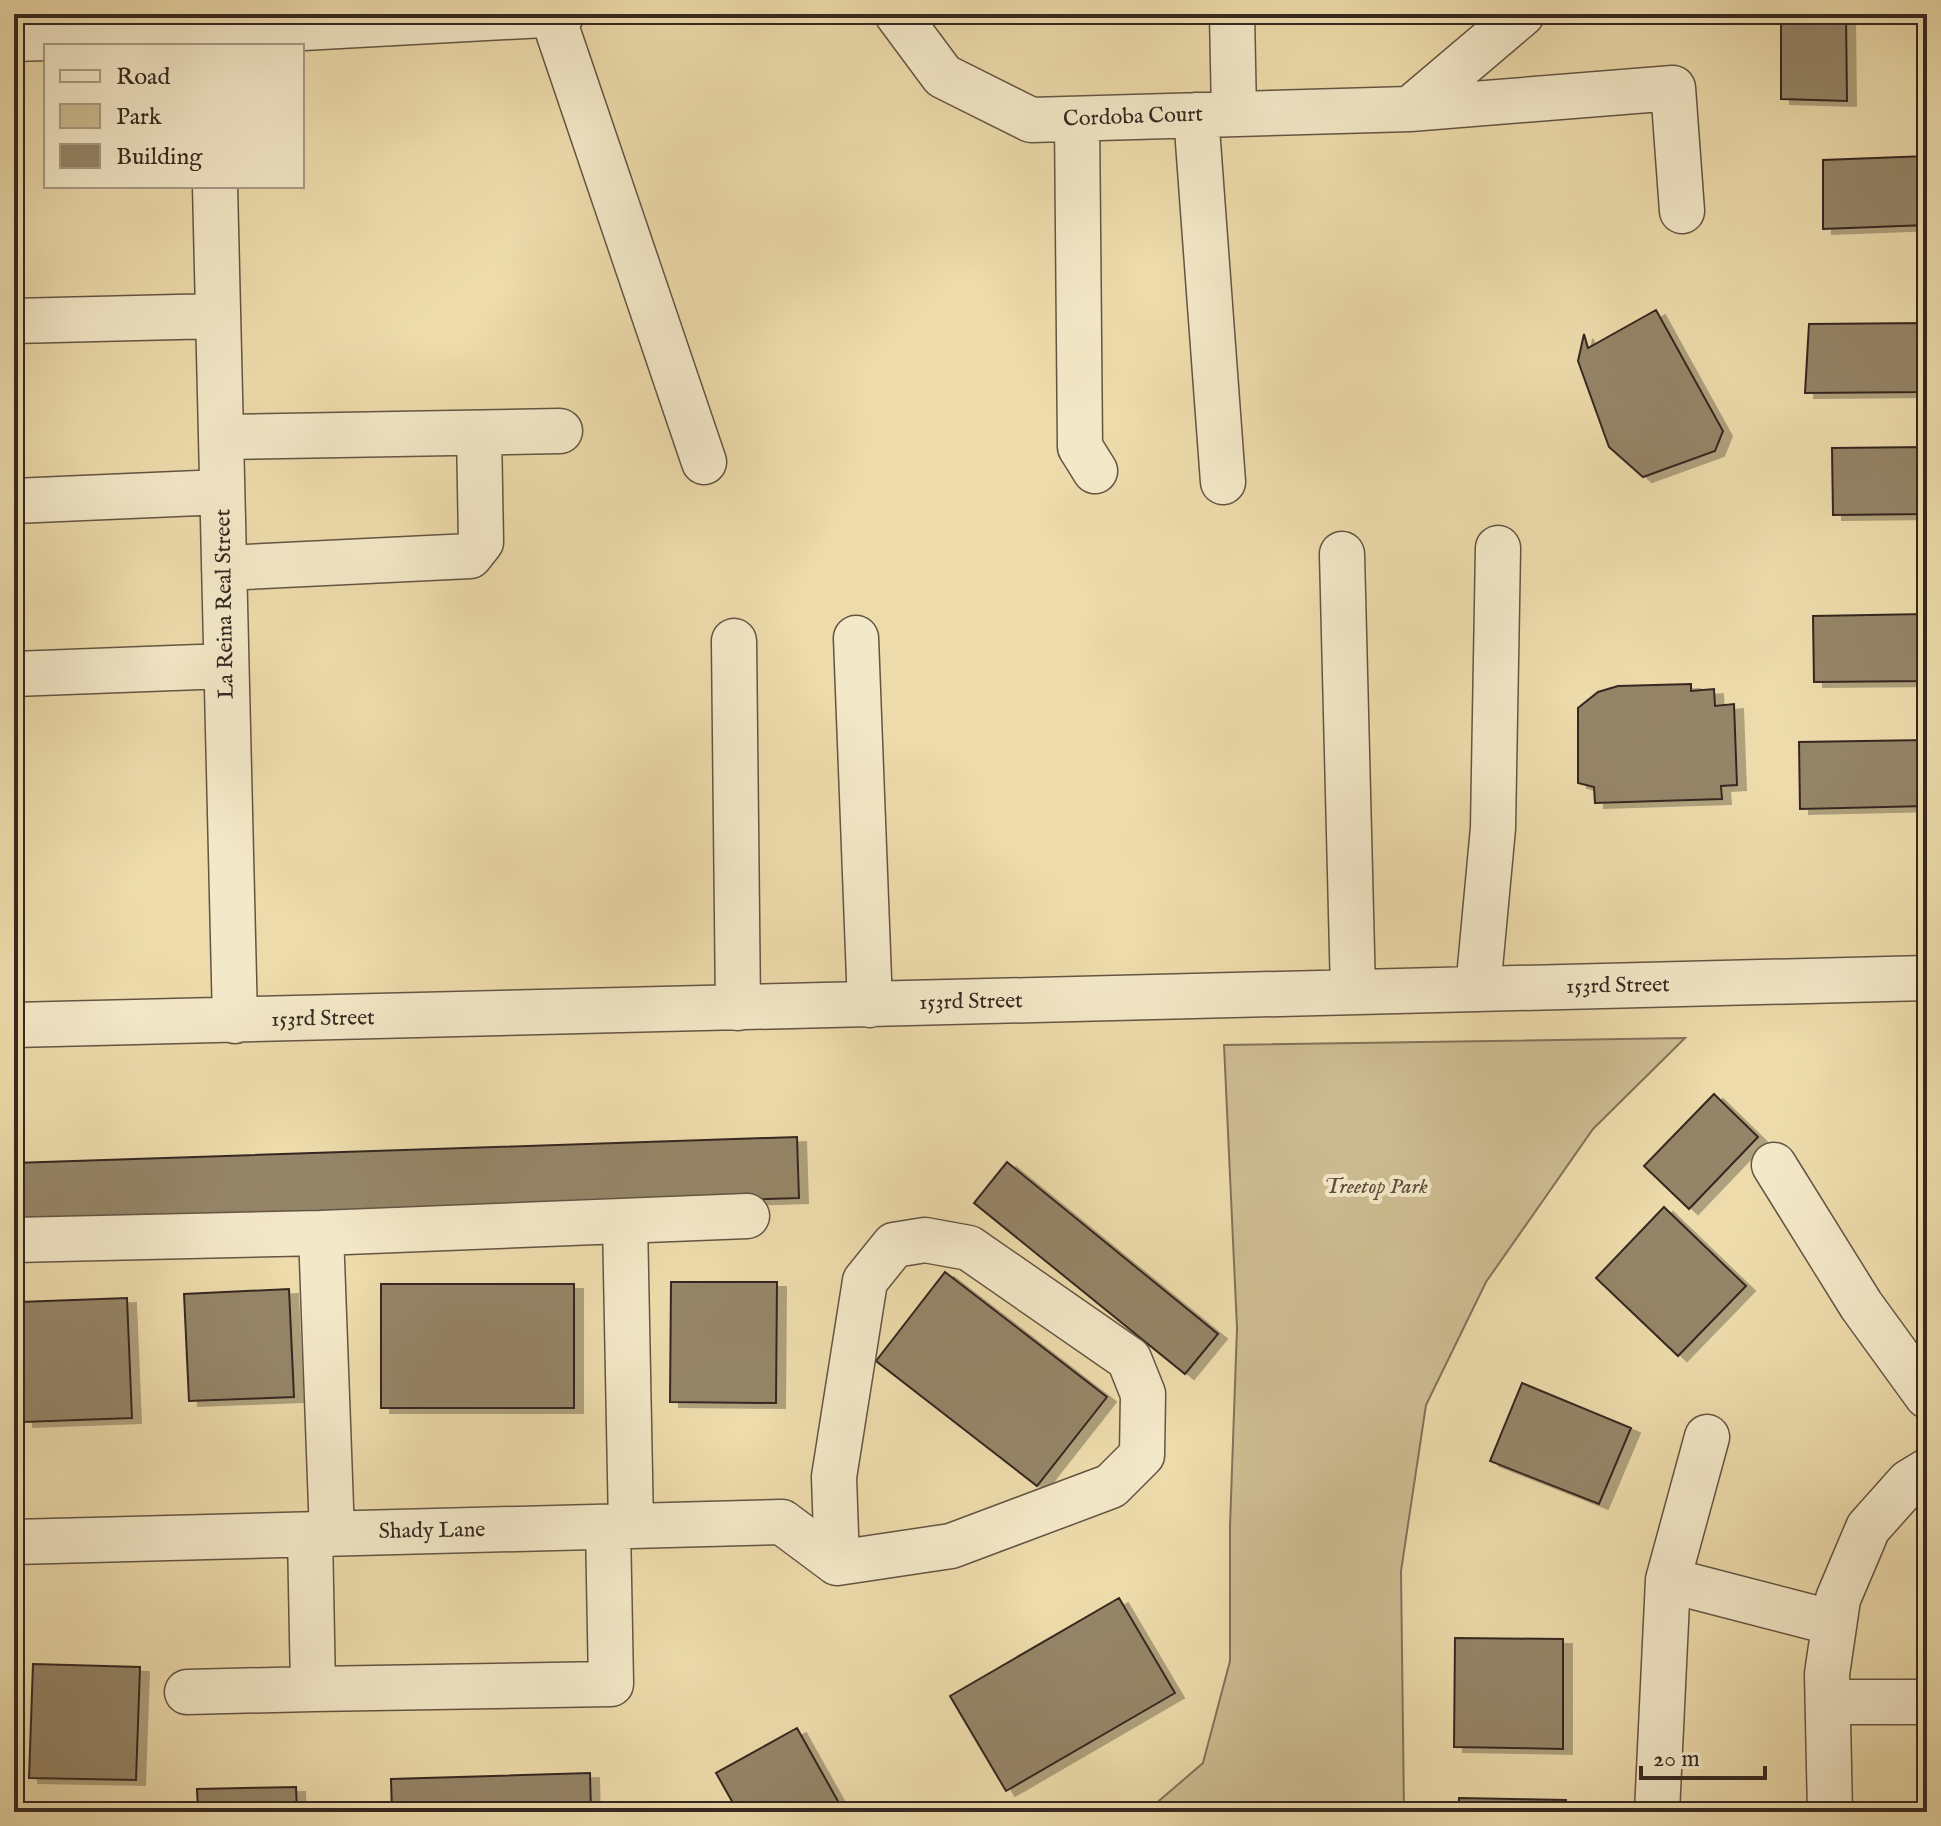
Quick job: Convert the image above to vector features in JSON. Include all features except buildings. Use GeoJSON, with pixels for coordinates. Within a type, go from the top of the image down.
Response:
{"type":"FeatureCollection","features":[{"type":"Feature","properties":{"kind":"street","name":"Cordoba Court"},"geometry":{"type":"LineString","coordinates":[[897,14],[943,76],[1031,120],[1410,109],[1673,88],[1682,211]]}},
{"type":"Feature","properties":{"kind":"street"},"geometry":{"type":"LineString","coordinates":[[1223,482],[1215,115],[1232,14]]}},
{"type":"Feature","properties":{"kind":"street"},"geometry":{"type":"LineString","coordinates":[[1410,109],[1522,14]]}},
{"type":"Feature","properties":{"kind":"street"},"geometry":{"type":"LineString","coordinates":[[14,39],[63,26],[211,40],[556,15],[704,462]]}},
{"type":"Feature","properties":{"kind":"street"},"geometry":{"type":"LineString","coordinates":[[1077,119],[1080,447],[1095,471]]}},
{"type":"Feature","properties":{"kind":"street","name":"La Reina Real Street"},"geometry":{"type":"LineString","coordinates":[[215,188],[235,1021]]}},
{"type":"Feature","properties":{"kind":"street"},"geometry":{"type":"LineString","coordinates":[[14,321],[218,316]]}},
{"type":"Feature","properties":{"kind":"street"},"geometry":{"type":"LineString","coordinates":[[221,437],[560,431]]}},
{"type":"Feature","properties":{"kind":"street"},"geometry":{"type":"LineString","coordinates":[[224,568],[470,556],[481,542],[479,433]]}},
{"type":"Feature","properties":{"kind":"street"},"geometry":{"type":"LineString","coordinates":[[14,501],[222,492]]}},
{"type":"Feature","properties":{"kind":"street"},"geometry":{"type":"LineString","coordinates":[[1478,989],[1493,828],[1498,548]]}},
{"type":"Feature","properties":{"kind":"street"},"geometry":{"type":"LineString","coordinates":[[1342,554],[1353,992]]}},
{"type":"Feature","properties":{"kind":"street"},"geometry":{"type":"LineString","coordinates":[[856,638],[870,1005]]}},
{"type":"Feature","properties":{"kind":"street"},"geometry":{"type":"LineString","coordinates":[[734,641],[738,1008]]}},
{"type":"Feature","properties":{"kind":"street"},"geometry":{"type":"LineString","coordinates":[[14,674],[226,666]]}},
{"type":"Feature","properties":{"kind":"street","name":"153rd Street"},"geometry":{"type":"LineString","coordinates":[[14,1025],[1927,978]]}},
{"type":"Feature","properties":{"kind":"street"},"geometry":{"type":"LineString","coordinates":[[1774,1165],[1861,1305],[1927,1396]]}},
{"type":"Feature","properties":{"kind":"street"},"geometry":{"type":"LineString","coordinates":[[14,1240],[321,1233],[747,1216]]}},
{"type":"Feature","properties":{"kind":"street"},"geometry":{"type":"LineString","coordinates":[[187,1692],[611,1684],[620,1526],[625,1221]]}},
{"type":"Feature","properties":{"kind":"street"},"geometry":{"type":"LineString","coordinates":[[313,1689],[321,1534],[321,1233]]}},
{"type":"Feature","properties":{"kind":"street"},"geometry":{"type":"LineString","coordinates":[[925,1240],[969,1248],[1129,1359],[1143,1394],[1142,1455],[1111,1486],[951,1546],[837,1563],[834,1477],[865,1281],[894,1245],[925,1240]]}},
{"type":"Feature","properties":{"kind":"street"},"geometry":{"type":"LineString","coordinates":[[1657,1812],[1668,1580],[1707,1437]]}},
{"type":"Feature","properties":{"kind":"street"},"geometry":{"type":"LineString","coordinates":[[1830,1812],[1827,1674],[1838,1599],[1868,1528],[1909,1482],[1927,1471]]}},
{"type":"Feature","properties":{"kind":"street","name":"Shady Lane"},"geometry":{"type":"LineString","coordinates":[[14,1542],[782,1522],[837,1563]]}},
{"type":"Feature","properties":{"kind":"street"},"geometry":{"type":"LineString","coordinates":[[1668,1580],[1834,1623]]}},
{"type":"Feature","properties":{"kind":"street"},"geometry":{"type":"LineString","coordinates":[[1828,1702],[1927,1702]]}},
{"type":"Feature","properties":{"kind":"green space","name":"Treetop Park"},"geometry":{"type":"Polygon","coordinates":[[[1685,1038],[1593,1129],[1486,1282],[1426,1405],[1401,1571],[1404,1812],[1146,1812],[1203,1763],[1230,1661],[1230,1526],[1237,1328],[1224,1045],[1685,1038]]]}}]}
